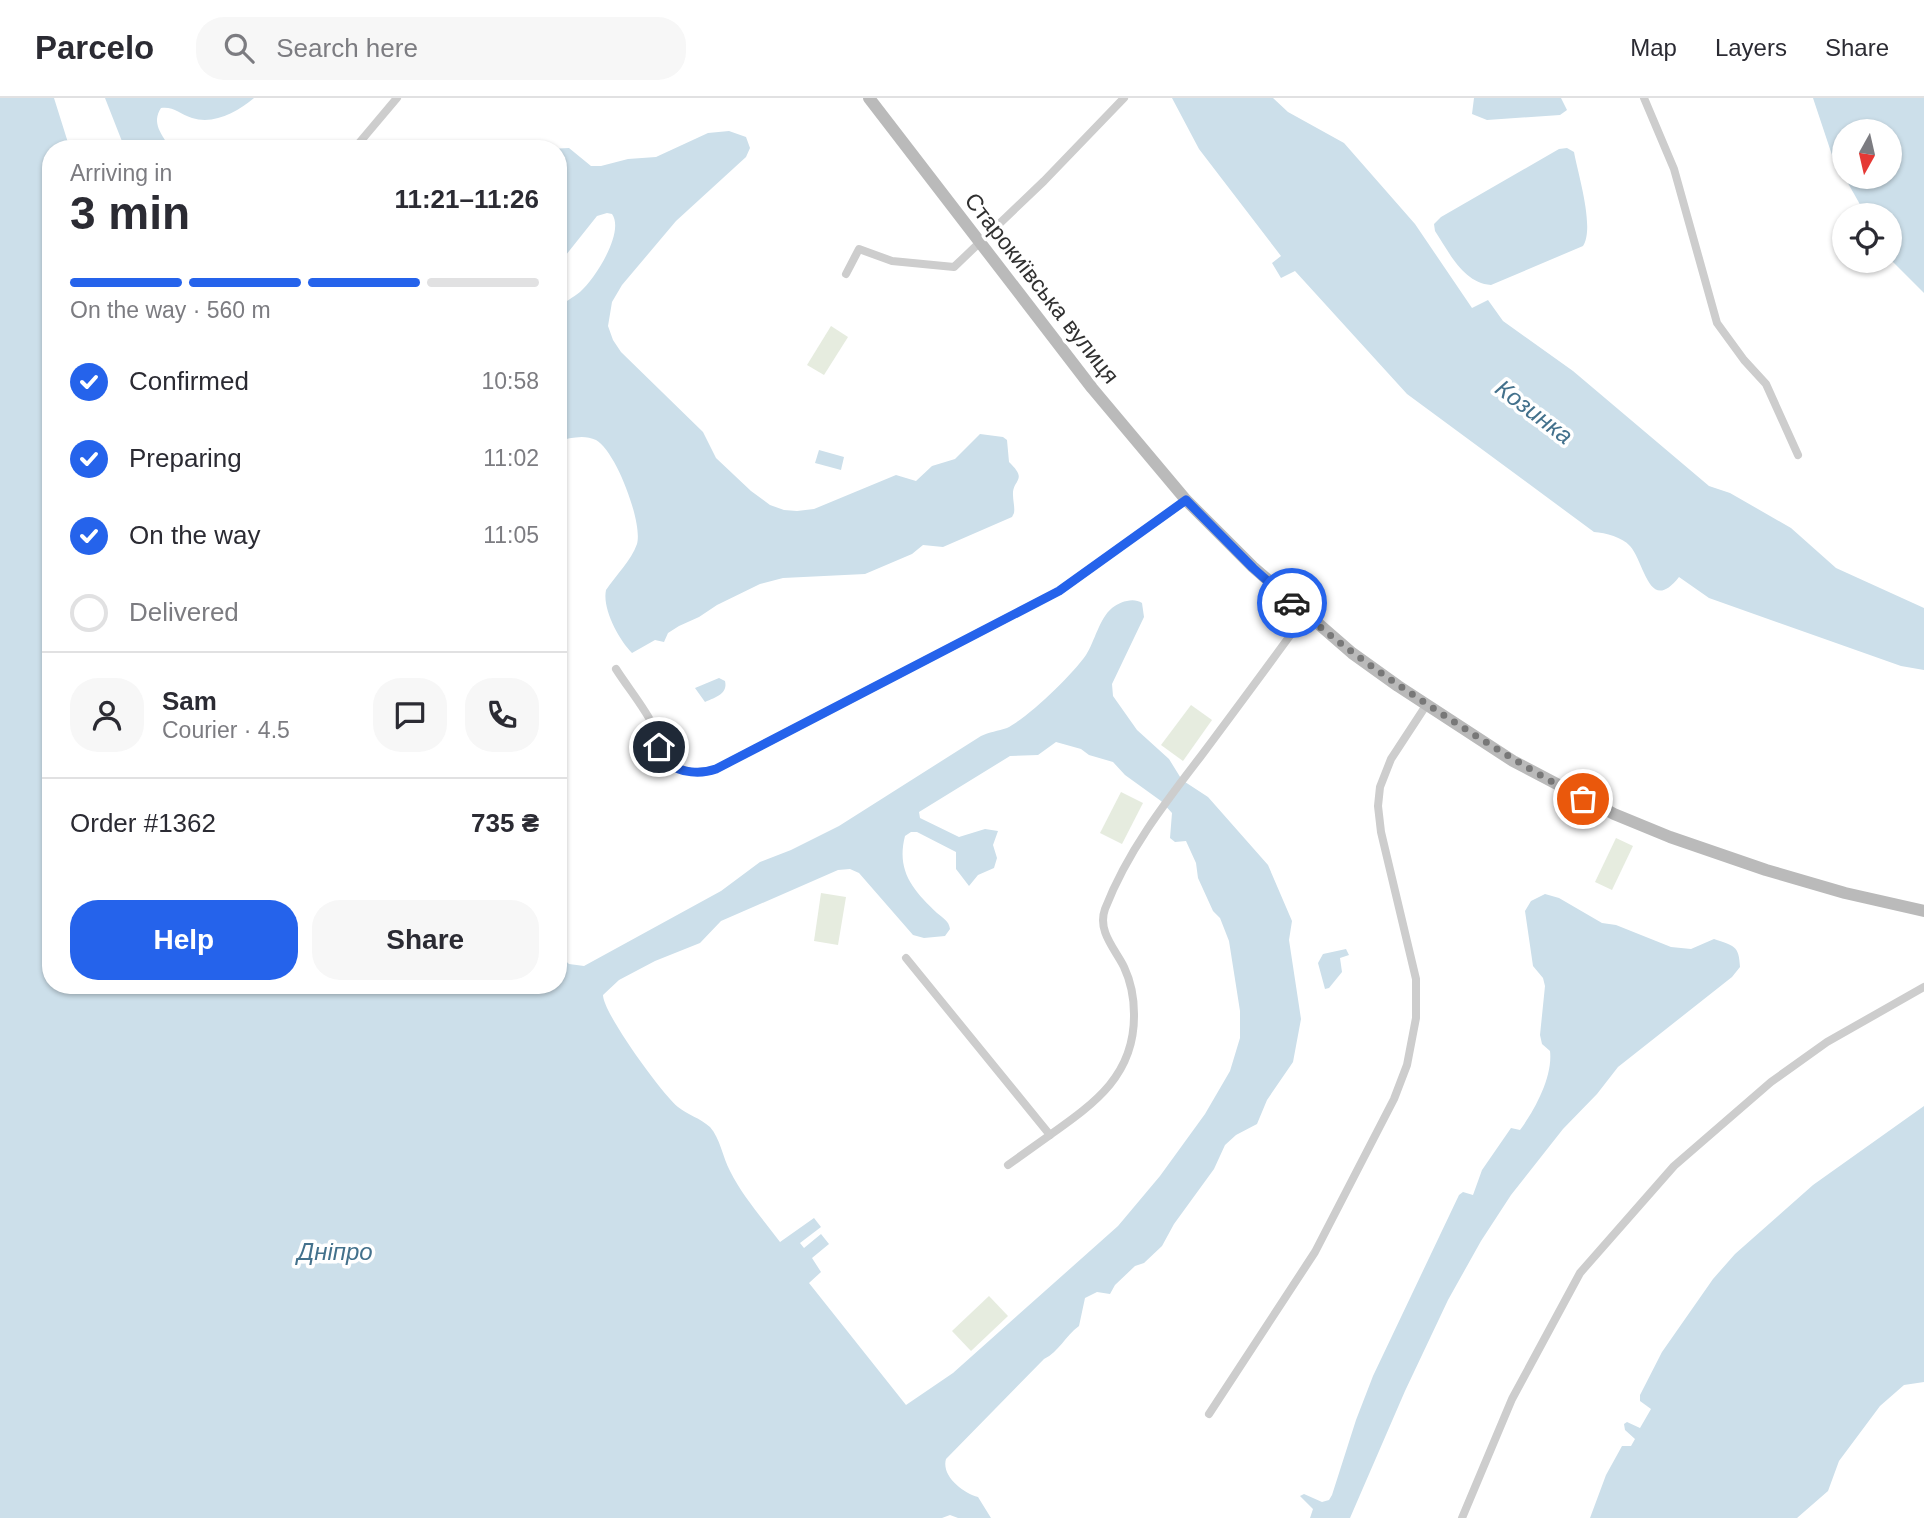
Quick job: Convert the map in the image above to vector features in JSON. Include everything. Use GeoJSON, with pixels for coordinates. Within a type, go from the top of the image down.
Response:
{"type":"FeatureCollection","features":[{"type":"Feature","properties":{"kind":"street"},"geometry":{"type":"LineString","coordinates":[[362,140],[397,98]]}},
{"type":"Feature","properties":{"kind":"street","name":"Старокиївська вулиця"},"geometry":{"type":"LineString","coordinates":[[869,98],[1092,388],[1186,500],[1253,568],[1352,653],[1513,761],[1614,814],[1670,837],[1766,870],[1845,893],[1924,911]]}},
{"type":"Feature","properties":{"kind":"street"},"geometry":{"type":"LineString","coordinates":[[846,274],[859,249],[892,261],[954,267],[1124,98]]}},
{"type":"Feature","properties":{"kind":"street"},"geometry":{"type":"LineString","coordinates":[[1644,98],[1674,169],[1717,323],[1744,360],[1766,384],[1798,454]]}},
{"type":"Feature","properties":{"kind":"street"},"geometry":{"type":"LineString","coordinates":[[616,669],[656,730],[659,747],[668,762],[691,772],[704,773],[1059,591],[1186,500]]}},
{"type":"Feature","properties":{"kind":"street"},"geometry":{"type":"LineString","coordinates":[[1008,1165],[1101,1096],[1117,1074],[1129,1049],[1134,1020],[1131,986],[1104,929],[1106,907],[1152,819],[1306,615]]}},
{"type":"Feature","properties":{"kind":"street"},"geometry":{"type":"LineString","coordinates":[[1209,1414],[1315,1252],[1404,1076],[1415,1027],[1416,979],[1381,832],[1378,806],[1380,787],[1391,759],[1427,704]]}},
{"type":"Feature","properties":{"kind":"street"},"geometry":{"type":"LineString","coordinates":[[906,958],[1050,1135]]}},
{"type":"Feature","properties":{"kind":"street"},"geometry":{"type":"LineString","coordinates":[[1462,1518],[1512,1399],[1580,1273],[1674,1166],[1771,1082],[1827,1042],[1924,988]]}},
{"type":"Feature","properties":{"kind":"shaded area"},"geometry":{"type":"Polygon","coordinates":[[[831,326],[848,337],[824,375],[807,365],[831,326]]]}},
{"type":"Feature","properties":{"kind":"shaded area"},"geometry":{"type":"Polygon","coordinates":[[[1191,705],[1212,720],[1183,761],[1161,745],[1191,705]]]}},
{"type":"Feature","properties":{"kind":"shaded area"},"geometry":{"type":"Polygon","coordinates":[[[1121,792],[1143,803],[1122,844],[1100,833],[1121,792]]]}},
{"type":"Feature","properties":{"kind":"shaded area"},"geometry":{"type":"Polygon","coordinates":[[[1616,838],[1633,846],[1612,890],[1595,882],[1616,838]]]}},
{"type":"Feature","properties":{"kind":"shaded area"},"geometry":{"type":"Polygon","coordinates":[[[821,893],[846,897],[838,945],[814,941],[821,893]]]}},
{"type":"Feature","properties":{"kind":"shaded area"},"geometry":{"type":"Polygon","coordinates":[[[989,1296],[1008,1316],[971,1351],[952,1331],[989,1296]]]}},
{"type":"Feature","properties":{"kind":"water","name":"Дніпро"},"geometry":{"type":"Polygon","coordinates":[[[0,98],[54,98],[67,140],[42,140],[42,994],[567,994],[567,962],[584,966],[721,891],[760,862],[839,826],[981,736],[1016,723],[1050,695],[1086,655],[1104,618],[1112,608],[1127,601],[1142,603],[1144,617],[1112,684],[1113,696],[1137,730],[1169,759],[1182,780],[1208,797],[1268,865],[1292,921],[1289,940],[1301,1019],[1293,1062],[1267,1100],[1257,1124],[1236,1135],[1225,1145],[1214,1169],[1174,1224],[1162,1246],[1144,1263],[1135,1266],[1115,1285],[1110,1294],[1097,1292],[1085,1298],[1079,1326],[946,1459],[947,1472],[954,1483],[978,1497],[991,1518],[958,1518],[950,1515],[942,1518],[0,1518],[0,98]],[[1056,742],[1038,755],[1010,756],[919,812],[920,818],[959,837],[985,829],[998,831],[993,845],[997,858],[994,868],[978,875],[969,886],[956,869],[956,852],[917,832],[905,836],[905,870],[914,888],[948,924],[950,929],[945,936],[924,938],[913,935],[859,873],[850,869],[838,870],[721,921],[700,943],[655,961],[619,980],[603,995],[612,1018],[660,1087],[678,1107],[710,1127],[735,1181],[780,1242],[814,1218],[821,1227],[800,1243],[804,1248],[821,1234],[829,1244],[812,1258],[821,1272],[809,1283],[906,1405],[953,1373],[1118,1226],[1160,1176],[1205,1114],[1230,1071],[1240,1038],[1240,1011],[1229,941],[1198,878],[1196,863],[1186,841],[1175,842],[1170,838],[1172,813],[1113,762],[1089,755],[1081,749],[1056,742]]]}},
{"type":"Feature","properties":{"kind":"water"},"geometry":{"type":"Polygon","coordinates":[[[105,98],[254,98],[233,112],[209,120],[192,118],[173,109],[161,108],[157,124],[165,140],[121,140],[105,98]]]}},
{"type":"Feature","properties":{"kind":"water","name":"Козинка"},"geometry":{"type":"Polygon","coordinates":[[[1172,98],[1273,98],[1288,112],[1344,143],[1415,224],[1472,308],[1488,300],[1503,321],[1573,371],[1709,486],[1730,493],[1791,528],[1836,568],[1924,608],[1924,670],[1901,666],[1709,598],[1679,577],[1661,591],[1654,588],[1627,543],[1614,536],[1594,532],[1407,394],[1295,271],[1281,278],[1272,263],[1281,256],[1199,149],[1172,98]]]}},
{"type":"Feature","properties":{"kind":"water"},"geometry":{"type":"Polygon","coordinates":[[[1474,98],[1561,98],[1567,110],[1560,115],[1487,120],[1472,114],[1474,98]]]}},
{"type":"Feature","properties":{"kind":"water"},"geometry":{"type":"Polygon","coordinates":[[[1813,98],[1924,98],[1924,293],[1902,271],[1902,203],[1859,203],[1851,189],[1902,189],[1902,119],[1832,119],[1832,155],[1813,98]]]}},
{"type":"Feature","properties":{"kind":"water"},"geometry":{"type":"Polygon","coordinates":[[[729,131],[746,137],[750,148],[746,157],[676,221],[622,285],[612,302],[608,326],[621,352],[703,432],[716,458],[770,505],[784,510],[814,509],[896,475],[916,481],[932,466],[955,459],[980,434],[1007,440],[1009,462],[1019,477],[1013,490],[1014,513],[1012,517],[943,547],[923,545],[912,554],[865,574],[783,578],[760,584],[679,626],[668,633],[664,642],[655,640],[632,653],[613,624],[605,598],[606,590],[637,544],[638,534],[632,505],[619,472],[604,447],[591,438],[567,439],[567,300],[586,286],[607,255],[615,232],[615,222],[612,214],[597,216],[567,254],[567,148],[591,166],[601,166],[628,159],[656,157],[708,133],[729,131]]]}},
{"type":"Feature","properties":{"kind":"water"},"geometry":{"type":"Polygon","coordinates":[[[1567,148],[1574,152],[1584,200],[1587,227],[1583,246],[1491,285],[1472,279],[1451,257],[1435,231],[1434,224],[1441,217],[1559,149],[1567,148]]]}},
{"type":"Feature","properties":{"kind":"water"},"geometry":{"type":"Polygon","coordinates":[[[819,450],[844,457],[841,470],[815,463],[819,450]]]}},
{"type":"Feature","properties":{"kind":"water"},"geometry":{"type":"Polygon","coordinates":[[[719,678],[725,681],[725,689],[705,702],[695,688],[719,678]]]}},
{"type":"Feature","properties":{"kind":"water"},"geometry":{"type":"Polygon","coordinates":[[[1545,894],[1559,898],[1602,923],[1616,925],[1671,947],[1691,949],[1714,939],[1726,943],[1737,950],[1740,967],[1732,977],[1618,1067],[1597,1094],[1563,1129],[1511,1195],[1448,1300],[1350,1518],[1310,1518],[1313,1509],[1300,1496],[1304,1494],[1322,1502],[1329,1500],[1332,1495],[1373,1376],[1459,1195],[1463,1192],[1473,1195],[1482,1170],[1511,1128],[1520,1130],[1546,1082],[1550,1051],[1542,1044],[1540,1035],[1545,986],[1543,978],[1533,966],[1525,911],[1531,901],[1545,894]]]}},
{"type":"Feature","properties":{"kind":"water"},"geometry":{"type":"Polygon","coordinates":[[[1346,949],[1349,955],[1340,958],[1342,972],[1329,988],[1325,989],[1318,963],[1323,954],[1346,949]]]}},
{"type":"Feature","properties":{"kind":"water"},"geometry":{"type":"Polygon","coordinates":[[[1924,1106],[1924,1382],[1904,1385],[1880,1406],[1839,1461],[1828,1491],[1797,1518],[1590,1518],[1606,1475],[1622,1446],[1631,1446],[1635,1439],[1625,1430],[1624,1424],[1627,1422],[1640,1428],[1651,1409],[1640,1401],[1640,1395],[1662,1352],[1713,1279],[1735,1254],[1813,1185],[1924,1106]]]}},
{"type":"Feature","properties":{"kind":"way so far"},"geometry":{"type":"LineString","coordinates":[[1292,603],[1352,653],[1398,686],[1513,761],[1583,799]]}},
{"type":"Feature","properties":{"kind":"route"},"geometry":{"type":"LineString","coordinates":[[659,747],[668,762],[679,768],[704,773],[716,769],[1059,591],[1186,500],[1292,603]]}}]}
